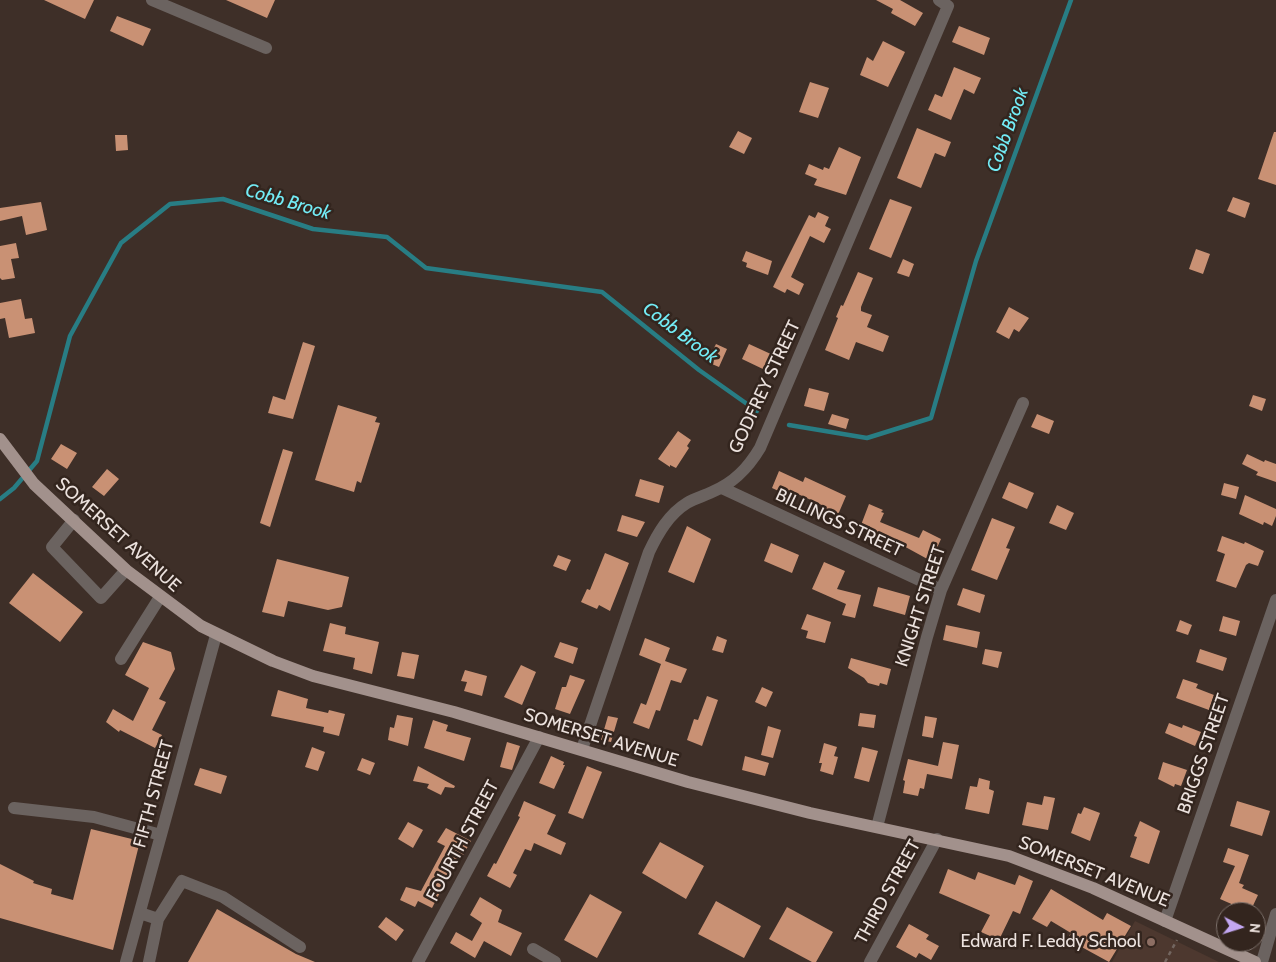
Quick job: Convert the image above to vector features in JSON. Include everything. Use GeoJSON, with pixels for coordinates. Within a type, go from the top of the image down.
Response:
{"type":"FeatureCollection","features":[{"type":"Feature","properties":{"kind":"main road","name":"SOMERSET AVENUE"},"geometry":{"type":"LineString","coordinates":[[0,439],[34,484],[126,570],[160,597],[216,635],[273,661],[313,676],[454,712],[696,784],[877,827],[994,851],[1038,865],[1255,962]]}},
{"type":"Feature","properties":{"kind":"street"},"geometry":{"type":"LineString","coordinates":[[152,0],[266,48]]}},
{"type":"Feature","properties":{"kind":"street","name":"GODFREY STREET"},"geometry":{"type":"LineString","coordinates":[[582,749],[649,552],[659,532],[686,504],[722,488],[747,468],[760,448],[944,3]]}},
{"type":"Feature","properties":{"kind":"street","name":"KNIGHT STREET"},"geometry":{"type":"LineString","coordinates":[[877,827],[926,637],[941,590],[1023,403]]}},
{"type":"Feature","properties":{"kind":"street","name":"BILLINGS STREET"},"geometry":{"type":"LineString","coordinates":[[722,488],[941,590]]}},
{"type":"Feature","properties":{"kind":"street"},"geometry":{"type":"LineString","coordinates":[[74,520],[52,547],[101,598],[126,570]]}},
{"type":"Feature","properties":{"kind":"street"},"geometry":{"type":"LineString","coordinates":[[122,659],[160,597]]}},
{"type":"Feature","properties":{"kind":"street","name":"BRIGGS STREET"},"geometry":{"type":"LineString","coordinates":[[1165,921],[1276,600]]}},
{"type":"Feature","properties":{"kind":"street","name":"FIFTH STREET"},"geometry":{"type":"LineString","coordinates":[[126,962],[216,635]]}},
{"type":"Feature","properties":{"kind":"street","name":"FOURTH STREET"},"geometry":{"type":"LineString","coordinates":[[418,962],[539,738]]}},
{"type":"Feature","properties":{"kind":"street"},"geometry":{"type":"LineString","coordinates":[[14,808],[88,816],[161,835]]}},
{"type":"Feature","properties":{"kind":"street","name":"THIRD STREET"},"geometry":{"type":"LineString","coordinates":[[870,962],[937,839]]}},
{"type":"Feature","properties":{"kind":"street"},"geometry":{"type":"LineString","coordinates":[[149,962],[158,920],[182,881],[223,897],[300,947]]}},
{"type":"Feature","properties":{"kind":"street"},"geometry":{"type":"LineString","coordinates":[[140,913],[158,920]]}},
{"type":"Feature","properties":{"kind":"street"},"geometry":{"type":"LineString","coordinates":[[1262,962],[1276,914]]}},
{"type":"Feature","properties":{"kind":"street"},"geometry":{"type":"LineString","coordinates":[[533,949],[555,962]]}},
{"type":"Feature","properties":{"kind":"path"},"geometry":{"type":"LineString","coordinates":[[1165,962],[1178,939]]}},
{"type":"Feature","properties":{"kind":"shaded area","name":"Edward F. Leddy School"},"geometry":{"type":"Polygon","coordinates":[[[1135,921],[1137,922],[1219,962],[1112,962],[1135,921]]]}},
{"type":"Feature","properties":{"kind":"building"},"geometry":{"type":"Polygon","coordinates":[[[44,0],[94,0],[85,19],[44,0]]]}},
{"type":"Feature","properties":{"kind":"building"},"geometry":{"type":"Polygon","coordinates":[[[226,0],[275,0],[267,18],[226,0]]]}},
{"type":"Feature","properties":{"kind":"building"},"geometry":{"type":"Polygon","coordinates":[[[876,0],[900,0],[923,13],[915,26],[891,13],[893,9],[876,0]]]}},
{"type":"Feature","properties":{"kind":"building"},"geometry":{"type":"Polygon","coordinates":[[[117,16],[151,29],[143,46],[110,31],[117,16]]]}},
{"type":"Feature","properties":{"kind":"building"},"geometry":{"type":"Polygon","coordinates":[[[959,26],[990,38],[984,55],[952,42],[959,26]]]}},
{"type":"Feature","properties":{"kind":"building"},"geometry":{"type":"Polygon","coordinates":[[[883,41],[905,52],[888,87],[860,75],[867,57],[873,61],[883,41]]]}},
{"type":"Feature","properties":{"kind":"building"},"geometry":{"type":"Polygon","coordinates":[[[954,67],[981,78],[974,94],[964,89],[951,120],[928,110],[935,94],[942,97],[954,67]]]}},
{"type":"Feature","properties":{"kind":"building"},"geometry":{"type":"Polygon","coordinates":[[[810,82],[829,88],[818,118],[799,112],[810,82]]]}},
{"type":"Feature","properties":{"kind":"building"},"geometry":{"type":"Polygon","coordinates":[[[917,128],[951,142],[945,157],[935,153],[921,188],[897,178],[917,128]]]}},
{"type":"Feature","properties":{"kind":"building"},"geometry":{"type":"Polygon","coordinates":[[[738,131],[752,138],[744,154],[729,147],[738,131]]]}},
{"type":"Feature","properties":{"kind":"building"},"geometry":{"type":"Polygon","coordinates":[[[1274,132],[1276,132],[1276,185],[1258,179],[1274,132]]]}},
{"type":"Feature","properties":{"kind":"building"},"geometry":{"type":"Polygon","coordinates":[[[115,135],[127,135],[128,150],[116,151],[115,135]]]}},
{"type":"Feature","properties":{"kind":"building"},"geometry":{"type":"Polygon","coordinates":[[[839,147],[861,157],[846,195],[814,185],[817,179],[805,174],[809,164],[823,170],[824,167],[829,169],[839,147]]]}},
{"type":"Feature","properties":{"kind":"building"},"geometry":{"type":"Polygon","coordinates":[[[1233,197],[1250,203],[1245,218],[1227,211],[1233,197]]]}},
{"type":"Feature","properties":{"kind":"building"},"geometry":{"type":"Polygon","coordinates":[[[890,199],[912,207],[891,258],[869,249],[890,199]]]}},
{"type":"Feature","properties":{"kind":"building"},"geometry":{"type":"Polygon","coordinates":[[[41,202],[47,230],[26,235],[22,216],[0,221],[0,208],[41,202]]]}},
{"type":"Feature","properties":{"kind":"building"},"geometry":{"type":"Polygon","coordinates":[[[818,212],[829,217],[825,226],[831,229],[824,243],[810,236],[791,277],[804,284],[799,295],[787,289],[785,293],[773,287],[809,215],[815,218],[818,212]]]}},
{"type":"Feature","properties":{"kind":"building"},"geometry":{"type":"Polygon","coordinates":[[[16,243],[19,258],[11,259],[15,278],[2,280],[0,278],[0,246],[16,243]]]}},
{"type":"Feature","properties":{"kind":"building"},"geometry":{"type":"Polygon","coordinates":[[[1196,249],[1210,254],[1203,274],[1189,269],[1196,249]]]}},
{"type":"Feature","properties":{"kind":"building"},"geometry":{"type":"Polygon","coordinates":[[[746,251],[772,261],[768,275],[746,267],[747,263],[742,261],[746,251]]]}},
{"type":"Feature","properties":{"kind":"building"},"geometry":{"type":"Polygon","coordinates":[[[903,259],[914,264],[909,277],[897,273],[903,259]]]}},
{"type":"Feature","properties":{"kind":"building"},"geometry":{"type":"Polygon","coordinates":[[[858,272],[873,278],[861,307],[861,311],[872,315],[867,327],[889,336],[883,352],[856,342],[849,360],[825,350],[838,318],[836,317],[841,305],[843,306],[858,272]]]}},
{"type":"Feature","properties":{"kind":"building"},"geometry":{"type":"Polygon","coordinates":[[[21,299],[25,319],[32,318],[35,333],[9,338],[5,318],[0,319],[0,303],[21,299]]]}},
{"type":"Feature","properties":{"kind":"building"},"geometry":{"type":"Polygon","coordinates":[[[1009,307],[1029,318],[1019,332],[1014,329],[1009,339],[996,332],[1009,307]]]}},
{"type":"Feature","properties":{"kind":"building"},"geometry":{"type":"Polygon","coordinates":[[[303,342],[315,346],[293,419],[268,413],[273,396],[285,400],[303,342]]]}},
{"type":"Feature","properties":{"kind":"building"},"geometry":{"type":"Polygon","coordinates":[[[716,344],[727,349],[719,367],[707,362],[716,344]]]}},
{"type":"Feature","properties":{"kind":"building"},"geometry":{"type":"Polygon","coordinates":[[[749,344],[773,355],[765,370],[742,359],[749,344]]]}},
{"type":"Feature","properties":{"kind":"building"},"geometry":{"type":"Polygon","coordinates":[[[809,388],[829,393],[824,411],[804,406],[809,388]]]}},
{"type":"Feature","properties":{"kind":"building"},"geometry":{"type":"Polygon","coordinates":[[[1253,395],[1266,399],[1262,411],[1249,406],[1253,395]]]}},
{"type":"Feature","properties":{"kind":"building"},"geometry":{"type":"Polygon","coordinates":[[[338,405],[377,417],[375,422],[380,423],[361,483],[357,481],[354,492],[315,480],[338,405]]]}},
{"type":"Feature","properties":{"kind":"building"},"geometry":{"type":"Polygon","coordinates":[[[832,414],[849,419],[846,429],[828,424],[832,414]]]}},
{"type":"Feature","properties":{"kind":"building"},"geometry":{"type":"Polygon","coordinates":[[[1037,414],[1054,421],[1049,434],[1031,427],[1037,414]]]}},
{"type":"Feature","properties":{"kind":"building"},"geometry":{"type":"Polygon","coordinates":[[[678,431],[691,440],[687,446],[689,448],[676,468],[670,465],[670,467],[658,459],[678,431]]]}},
{"type":"Feature","properties":{"kind":"building"},"geometry":{"type":"Polygon","coordinates":[[[61,444],[77,453],[67,469],[51,459],[61,444]]]}},
{"type":"Feature","properties":{"kind":"building"},"geometry":{"type":"Polygon","coordinates":[[[283,449],[293,452],[270,527],[260,523],[283,449]]]}},
{"type":"Feature","properties":{"kind":"building"},"geometry":{"type":"Polygon","coordinates":[[[1247,454],[1264,462],[1265,460],[1276,464],[1276,482],[1256,475],[1258,472],[1242,464],[1247,454]]]}},
{"type":"Feature","properties":{"kind":"building"},"geometry":{"type":"Polygon","coordinates":[[[107,469],[119,479],[104,496],[92,487],[107,469]]]}},
{"type":"Feature","properties":{"kind":"building"},"geometry":{"type":"Polygon","coordinates":[[[779,471],[803,482],[805,477],[846,496],[837,517],[822,510],[824,506],[798,494],[796,499],[772,488],[779,471]]]}},
{"type":"Feature","properties":{"kind":"building"},"geometry":{"type":"Polygon","coordinates":[[[640,479],[664,486],[659,503],[635,496],[640,479]]]}},
{"type":"Feature","properties":{"kind":"building"},"geometry":{"type":"Polygon","coordinates":[[[1009,482],[1034,493],[1027,509],[1002,498],[1009,482]]]}},
{"type":"Feature","properties":{"kind":"building"},"geometry":{"type":"Polygon","coordinates":[[[1224,483],[1239,487],[1236,499],[1221,495],[1224,483]]]}},
{"type":"Feature","properties":{"kind":"building"},"geometry":{"type":"Polygon","coordinates":[[[1245,495],[1276,509],[1276,516],[1272,526],[1264,522],[1263,525],[1239,514],[1245,495]]]}},
{"type":"Feature","properties":{"kind":"building"},"geometry":{"type":"Polygon","coordinates":[[[869,504],[883,510],[881,512],[884,513],[880,522],[919,538],[923,530],[941,539],[931,561],[900,544],[882,538],[883,535],[861,525],[869,504]]]}},
{"type":"Feature","properties":{"kind":"building"},"geometry":{"type":"Polygon","coordinates":[[[1057,505],[1074,513],[1066,530],[1049,523],[1057,505]]]}},
{"type":"Feature","properties":{"kind":"building"},"geometry":{"type":"Polygon","coordinates":[[[622,515],[645,522],[637,537],[617,531],[622,515]]]}},
{"type":"Feature","properties":{"kind":"building"},"geometry":{"type":"Polygon","coordinates":[[[992,518],[1015,527],[1006,548],[1010,549],[997,580],[971,570],[992,518]]]}},
{"type":"Feature","properties":{"kind":"building"},"geometry":{"type":"Polygon","coordinates":[[[687,526],[711,539],[694,583],[668,572],[687,526]]]}},
{"type":"Feature","properties":{"kind":"building"},"geometry":{"type":"Polygon","coordinates":[[[1222,536],[1244,544],[1245,542],[1264,551],[1258,566],[1249,563],[1246,565],[1236,588],[1216,581],[1225,554],[1217,551],[1222,536]]]}},
{"type":"Feature","properties":{"kind":"building"},"geometry":{"type":"Polygon","coordinates":[[[771,543],[799,555],[792,573],[764,561],[771,543]]]}},
{"type":"Feature","properties":{"kind":"building"},"geometry":{"type":"Polygon","coordinates":[[[605,553],[629,563],[610,611],[599,605],[597,609],[581,602],[587,589],[590,590],[605,553]]]}},
{"type":"Feature","properties":{"kind":"building"},"geometry":{"type":"Polygon","coordinates":[[[558,555],[571,560],[566,571],[553,566],[558,555]]]}},
{"type":"Feature","properties":{"kind":"building"},"geometry":{"type":"Polygon","coordinates":[[[277,559],[349,577],[342,607],[328,610],[288,601],[284,617],[262,612],[277,559]]]}},
{"type":"Feature","properties":{"kind":"building"},"geometry":{"type":"Polygon","coordinates":[[[824,562],[845,571],[837,589],[861,595],[855,618],[842,615],[846,604],[812,589],[824,562]]]}},
{"type":"Feature","properties":{"kind":"building"},"geometry":{"type":"Polygon","coordinates":[[[33,573],[83,612],[60,642],[9,603],[33,573]]]}},
{"type":"Feature","properties":{"kind":"building"},"geometry":{"type":"Polygon","coordinates":[[[878,587],[910,596],[905,615],[873,606],[878,587]]]}},
{"type":"Feature","properties":{"kind":"building"},"geometry":{"type":"Polygon","coordinates":[[[963,588],[985,595],[980,613],[957,605],[963,588]]]}},
{"type":"Feature","properties":{"kind":"building"},"geometry":{"type":"Polygon","coordinates":[[[807,614],[831,622],[825,643],[806,638],[808,631],[801,629],[807,614]]]}},
{"type":"Feature","properties":{"kind":"building"},"geometry":{"type":"Polygon","coordinates":[[[1223,616],[1240,621],[1236,636],[1219,631],[1223,616]]]}},
{"type":"Feature","properties":{"kind":"building"},"geometry":{"type":"Polygon","coordinates":[[[1180,620],[1192,625],[1188,635],[1176,631],[1180,620]]]}},
{"type":"Feature","properties":{"kind":"building"},"geometry":{"type":"Polygon","coordinates":[[[330,623],[346,627],[345,634],[379,642],[372,674],[353,669],[355,658],[323,651],[330,623]]]}},
{"type":"Feature","properties":{"kind":"building"},"geometry":{"type":"Polygon","coordinates":[[[946,625],[980,632],[977,648],[943,640],[946,625]]]}},
{"type":"Feature","properties":{"kind":"building"},"geometry":{"type":"Polygon","coordinates":[[[717,636],[727,640],[723,653],[712,650],[717,636]]]}},
{"type":"Feature","properties":{"kind":"building"},"geometry":{"type":"Polygon","coordinates":[[[645,638],[670,648],[665,661],[687,669],[681,683],[671,680],[660,711],[656,710],[649,729],[633,723],[641,703],[646,705],[661,664],[639,655],[645,638]]]}},
{"type":"Feature","properties":{"kind":"building"},"geometry":{"type":"Polygon","coordinates":[[[143,642],[171,652],[175,669],[159,699],[166,702],[152,730],[162,735],[155,748],[120,730],[119,732],[106,722],[113,709],[133,721],[149,688],[125,675],[143,642]]]}},
{"type":"Feature","properties":{"kind":"building"},"geometry":{"type":"Polygon","coordinates":[[[560,642],[578,648],[573,664],[554,657],[560,642]]]}},
{"type":"Feature","properties":{"kind":"building"},"geometry":{"type":"Polygon","coordinates":[[[985,649],[1002,652],[998,668],[982,664],[985,649]]]}},
{"type":"Feature","properties":{"kind":"building"},"geometry":{"type":"Polygon","coordinates":[[[1200,649],[1227,658],[1223,671],[1196,662],[1200,649]]]}},
{"type":"Feature","properties":{"kind":"building"},"geometry":{"type":"Polygon","coordinates":[[[402,652],[419,655],[414,679],[397,676],[402,652]]]}},
{"type":"Feature","properties":{"kind":"building"},"geometry":{"type":"Polygon","coordinates":[[[851,658],[891,669],[887,685],[880,683],[879,686],[868,683],[864,678],[848,668],[851,658]]]}},
{"type":"Feature","properties":{"kind":"building"},"geometry":{"type":"Polygon","coordinates":[[[521,665],[536,672],[522,705],[504,697],[521,665]]]}},
{"type":"Feature","properties":{"kind":"building"},"geometry":{"type":"Polygon","coordinates":[[[465,670],[487,676],[482,696],[464,691],[467,682],[461,681],[465,670]]]}},
{"type":"Feature","properties":{"kind":"building"},"geometry":{"type":"Polygon","coordinates":[[[570,675],[585,680],[570,714],[555,709],[562,687],[566,687],[570,675]]]}},
{"type":"Feature","properties":{"kind":"building"},"geometry":{"type":"Polygon","coordinates":[[[1183,679],[1198,684],[1196,688],[1214,695],[1209,710],[1176,698],[1183,679]]]}},
{"type":"Feature","properties":{"kind":"building"},"geometry":{"type":"Polygon","coordinates":[[[762,687],[773,692],[766,707],[755,702],[762,687]]]}},
{"type":"Feature","properties":{"kind":"building"},"geometry":{"type":"Polygon","coordinates":[[[278,690],[308,699],[306,708],[328,713],[329,710],[345,714],[339,736],[323,732],[324,727],[271,716],[278,690]]]}},
{"type":"Feature","properties":{"kind":"building"},"geometry":{"type":"Polygon","coordinates":[[[707,696],[718,700],[702,746],[687,740],[694,719],[698,720],[707,696]]]}},
{"type":"Feature","properties":{"kind":"building"},"geometry":{"type":"Polygon","coordinates":[[[860,713],[876,715],[874,728],[858,726],[860,713]]]}},
{"type":"Feature","properties":{"kind":"building"},"geometry":{"type":"Polygon","coordinates":[[[397,715],[413,718],[408,746],[388,740],[390,727],[394,728],[397,715]]]}},
{"type":"Feature","properties":{"kind":"building"},"geometry":{"type":"Polygon","coordinates":[[[608,716],[618,718],[611,742],[601,740],[608,716]]]}},
{"type":"Feature","properties":{"kind":"building"},"geometry":{"type":"Polygon","coordinates":[[[925,716],[937,718],[933,738],[922,736],[925,716]]]}},
{"type":"Feature","properties":{"kind":"building"},"geometry":{"type":"Polygon","coordinates":[[[433,720],[448,725],[446,731],[471,738],[464,761],[424,748],[433,720]]]}},
{"type":"Feature","properties":{"kind":"building"},"geometry":{"type":"Polygon","coordinates":[[[1169,723],[1182,728],[1183,725],[1201,732],[1195,746],[1165,733],[1169,723]]]}},
{"type":"Feature","properties":{"kind":"building"},"geometry":{"type":"Polygon","coordinates":[[[768,726],[781,730],[773,758],[761,755],[768,726]]]}},
{"type":"Feature","properties":{"kind":"building"},"geometry":{"type":"Polygon","coordinates":[[[507,742],[520,746],[512,770],[500,767],[507,742]]]}},
{"type":"Feature","properties":{"kind":"building"},"geometry":{"type":"Polygon","coordinates":[[[943,742],[959,745],[952,779],[927,774],[924,789],[920,788],[918,796],[903,793],[905,781],[903,780],[908,759],[938,766],[943,742]]]}},
{"type":"Feature","properties":{"kind":"building"},"geometry":{"type":"Polygon","coordinates":[[[824,743],[837,747],[834,756],[838,757],[833,775],[820,771],[822,763],[819,763],[824,743]]]}},
{"type":"Feature","properties":{"kind":"building"},"geometry":{"type":"Polygon","coordinates":[[[312,747],[325,752],[318,771],[305,767],[312,747]]]}},
{"type":"Feature","properties":{"kind":"building"},"geometry":{"type":"Polygon","coordinates":[[[862,747],[878,751],[869,782],[854,778],[862,747]]]}},
{"type":"Feature","properties":{"kind":"building"},"geometry":{"type":"Polygon","coordinates":[[[551,756],[564,762],[563,765],[565,765],[554,789],[539,783],[551,756]]]}},
{"type":"Feature","properties":{"kind":"building"},"geometry":{"type":"Polygon","coordinates":[[[745,756],[769,763],[765,776],[742,770],[745,756]]]}},
{"type":"Feature","properties":{"kind":"building"},"geometry":{"type":"Polygon","coordinates":[[[362,758],[375,763],[370,775],[357,770],[362,758]]]}},
{"type":"Feature","properties":{"kind":"building"},"geometry":{"type":"Polygon","coordinates":[[[1163,762],[1187,770],[1181,786],[1175,784],[1174,787],[1158,779],[1163,762]]]}},
{"type":"Feature","properties":{"kind":"building"},"geometry":{"type":"Polygon","coordinates":[[[418,766],[455,786],[454,788],[445,787],[441,795],[427,788],[429,784],[413,781],[418,766]]]}},
{"type":"Feature","properties":{"kind":"building"},"geometry":{"type":"Polygon","coordinates":[[[587,766],[602,772],[583,819],[568,813],[587,766]]]}},
{"type":"Feature","properties":{"kind":"building"},"geometry":{"type":"Polygon","coordinates":[[[200,768],[227,776],[221,794],[194,785],[200,768]]]}},
{"type":"Feature","properties":{"kind":"building"},"geometry":{"type":"Polygon","coordinates":[[[979,778],[990,781],[989,789],[994,791],[989,814],[965,809],[970,786],[977,787],[979,778]]]}},
{"type":"Feature","properties":{"kind":"building"},"geometry":{"type":"Polygon","coordinates":[[[1044,796],[1055,798],[1048,830],[1022,825],[1027,802],[1042,805],[1044,796]]]}},
{"type":"Feature","properties":{"kind":"building"},"geometry":{"type":"Polygon","coordinates":[[[524,801],[556,815],[547,834],[566,843],[561,855],[534,843],[531,851],[525,849],[513,873],[517,875],[510,888],[487,876],[494,863],[496,864],[520,817],[518,816],[524,801]]]}},
{"type":"Feature","properties":{"kind":"building"},"geometry":{"type":"Polygon","coordinates":[[[1237,801],[1270,811],[1262,836],[1230,826],[1237,801]]]}},
{"type":"Feature","properties":{"kind":"building"},"geometry":{"type":"Polygon","coordinates":[[[1084,807],[1100,813],[1090,841],[1071,833],[1078,813],[1081,814],[1084,807]]]}},
{"type":"Feature","properties":{"kind":"building"},"geometry":{"type":"Polygon","coordinates":[[[1140,821],[1160,831],[1149,864],[1130,857],[1137,837],[1134,836],[1140,821]]]}},
{"type":"Feature","properties":{"kind":"building"},"geometry":{"type":"Polygon","coordinates":[[[408,822],[423,830],[413,848],[398,839],[408,822]]]}},
{"type":"Feature","properties":{"kind":"building"},"geometry":{"type":"Polygon","coordinates":[[[446,828],[471,841],[463,855],[460,854],[432,908],[418,901],[415,907],[400,900],[406,887],[421,891],[445,846],[437,842],[446,828]]]}},
{"type":"Feature","properties":{"kind":"building"},"geometry":{"type":"Polygon","coordinates":[[[91,829],[140,841],[113,950],[0,918],[0,864],[34,881],[33,883],[52,889],[51,894],[73,900],[91,829]]]}},
{"type":"Feature","properties":{"kind":"building"},"geometry":{"type":"Polygon","coordinates":[[[660,842],[704,866],[686,899],[642,873],[660,842]]]}},
{"type":"Feature","properties":{"kind":"building"},"geometry":{"type":"Polygon","coordinates":[[[1228,848],[1249,855],[1239,883],[1244,885],[1242,888],[1258,895],[1255,902],[1227,902],[1220,899],[1235,866],[1223,862],[1228,848]]]}},
{"type":"Feature","properties":{"kind":"building"},"geometry":{"type":"Polygon","coordinates":[[[948,869],[975,880],[978,872],[1015,885],[1019,875],[1033,881],[1020,914],[1013,911],[999,940],[981,932],[990,915],[939,893],[948,869]]]}},
{"type":"Feature","properties":{"kind":"building"},"geometry":{"type":"Polygon","coordinates":[[[1051,889],[1103,920],[1107,913],[1131,926],[1109,962],[1067,939],[1071,933],[1051,921],[1047,927],[1032,919],[1051,889]]]}},
{"type":"Feature","properties":{"kind":"building"},"geometry":{"type":"Polygon","coordinates":[[[590,894],[622,912],[597,958],[564,940],[590,894]]]}},
{"type":"Feature","properties":{"kind":"building"},"geometry":{"type":"Polygon","coordinates":[[[480,897],[502,910],[498,922],[522,933],[511,956],[484,941],[475,958],[450,943],[456,932],[472,941],[482,923],[470,915],[480,897]]]}},
{"type":"Feature","properties":{"kind":"building"},"geometry":{"type":"Polygon","coordinates":[[[716,901],[761,926],[744,958],[698,934],[716,901]]]}},
{"type":"Feature","properties":{"kind":"building"},"geometry":{"type":"Polygon","coordinates":[[[787,907],[833,932],[816,962],[812,962],[769,939],[787,907]]]}},
{"type":"Feature","properties":{"kind":"building"},"geometry":{"type":"Polygon","coordinates":[[[217,909],[296,954],[315,962],[188,962],[217,909]]]}},
{"type":"Feature","properties":{"kind":"building"},"geometry":{"type":"Polygon","coordinates":[[[386,917],[404,930],[396,941],[378,927],[386,917]]]}},
{"type":"Feature","properties":{"kind":"building"},"geometry":{"type":"Polygon","coordinates":[[[909,924],[929,935],[926,939],[939,946],[931,960],[919,953],[916,958],[896,947],[909,924]]]}},
{"type":"Feature","properties":{"kind":"waterway","name":"Cobb Brook"},"geometry":{"type":"LineString","coordinates":[[789,425],[867,438],[931,418],[976,261],[1071,0]]}},
{"type":"Feature","properties":{"kind":"waterway","name":"Cobb Brook"},"geometry":{"type":"LineString","coordinates":[[0,499],[14,488],[37,461],[70,336],[121,243],[170,204],[223,199],[313,229],[387,237],[426,268],[602,292],[699,370],[757,411]]}},
{"type":"Feature","properties":{"kind":"place","name":"Edward F. Leddy School"},"geometry":{"type":"Point","coordinates":[1151,942]}}]}
